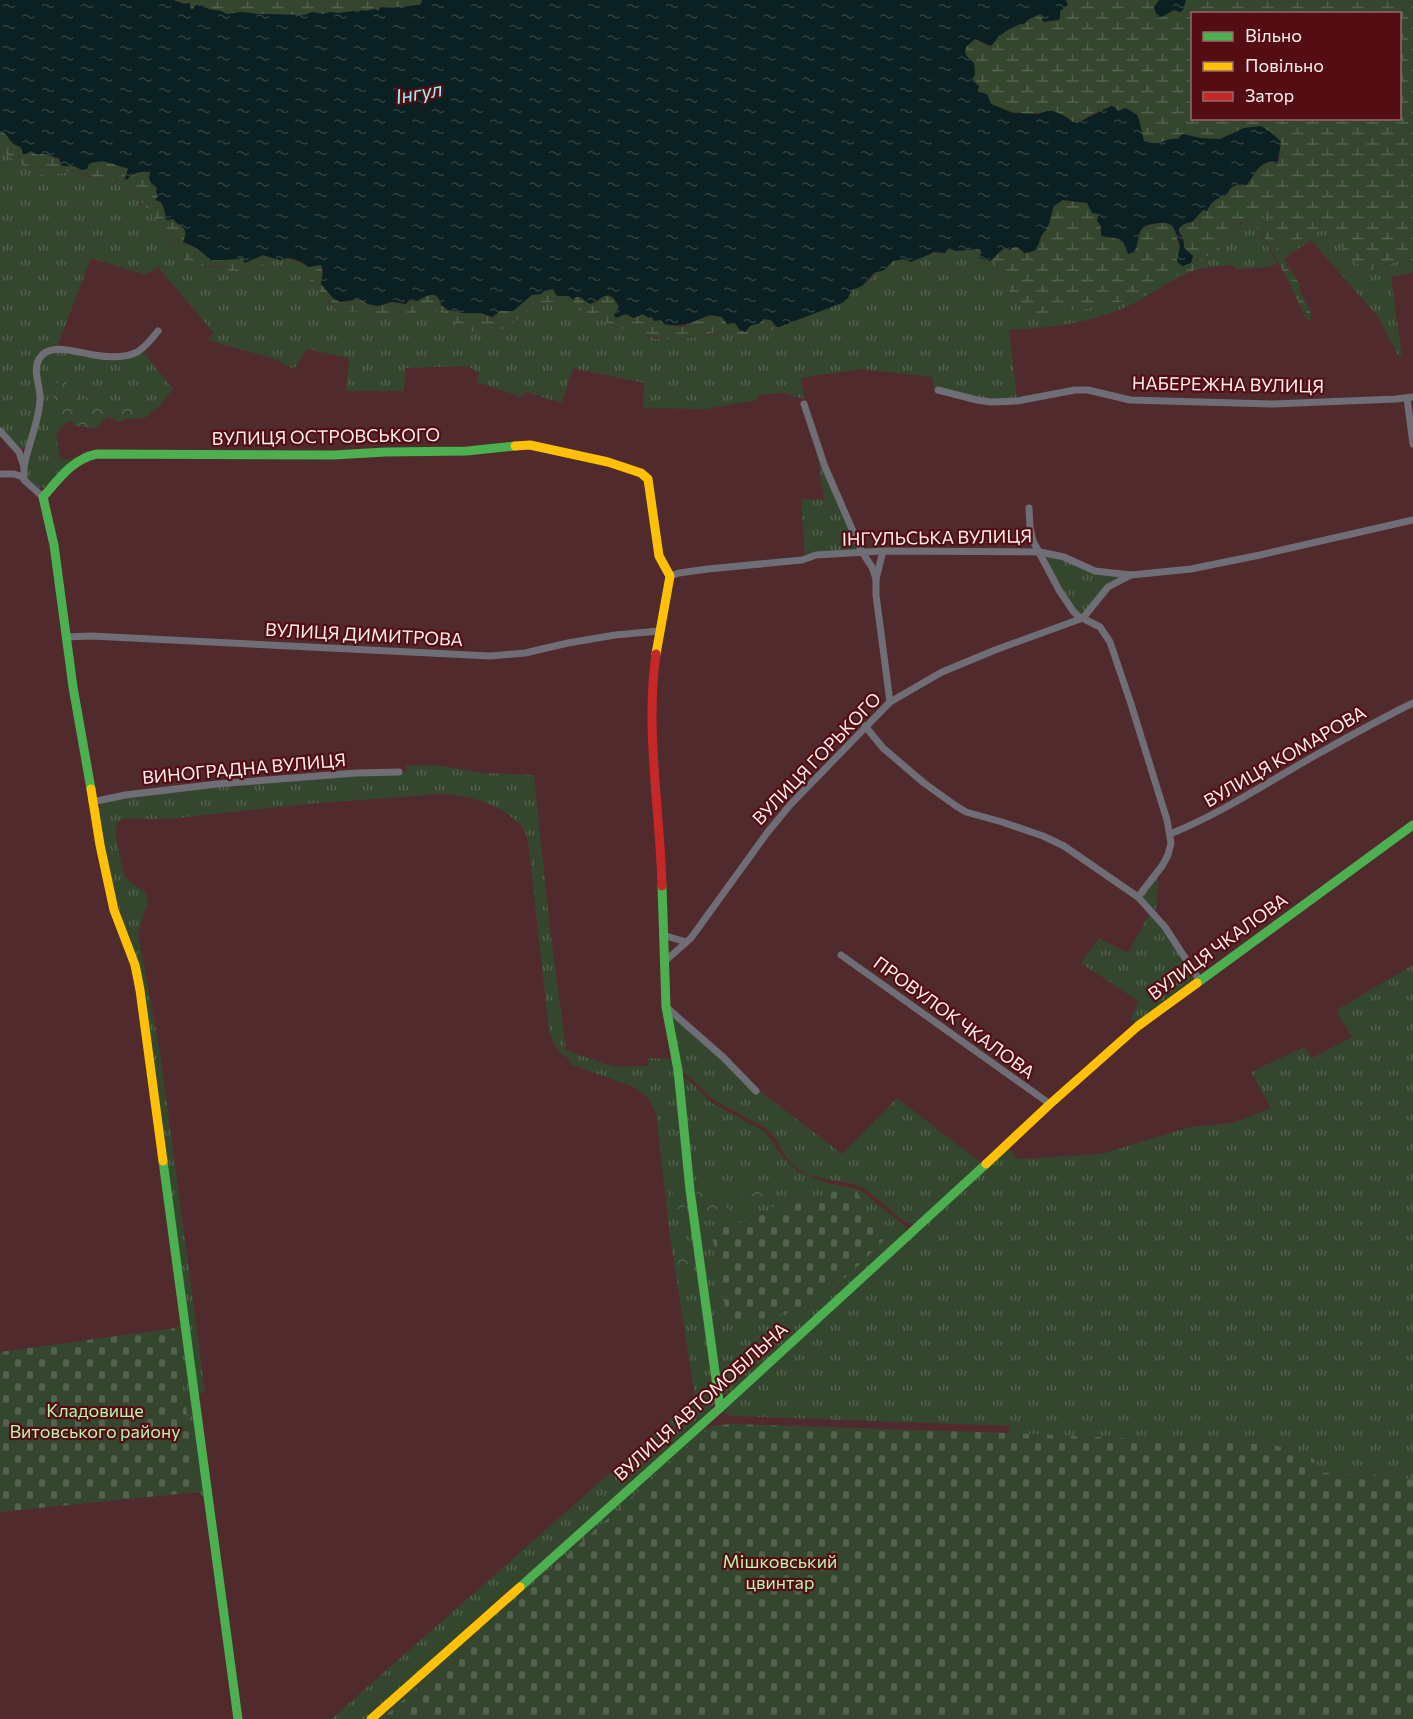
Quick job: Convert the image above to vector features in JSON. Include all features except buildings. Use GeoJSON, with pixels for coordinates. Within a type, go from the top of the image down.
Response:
{"type":"FeatureCollection","features":[{"type":"Feature","properties":{"kind":"street"},"geometry":{"type":"LineString","coordinates":[[23,477],[27,448],[40,403],[36,364],[39,358],[44,353],[57,349],[106,356],[135,354],[158,331]]}},
{"type":"Feature","properties":{"kind":"street","name":"НАБЕРЕЖНА ВУЛИЦЯ"},"geometry":{"type":"LineString","coordinates":[[938,390],[991,402],[1017,401],[1076,390],[1088,390],[1130,400],[1273,404],[1410,398]]}},
{"type":"Feature","properties":{"kind":"street"},"geometry":{"type":"LineString","coordinates":[[1410,398],[1413,444]]}},
{"type":"Feature","properties":{"kind":"street"},"geometry":{"type":"LineString","coordinates":[[804,404],[825,467],[876,579]]}},
{"type":"Feature","properties":{"kind":"street"},"geometry":{"type":"LineString","coordinates":[[0,431],[19,452],[24,467]]}},
{"type":"Feature","properties":{"kind":"street","name":"ВУЛИЦЯ ОСТРОВСЬКОГО"},"geometry":{"type":"LineString","coordinates":[[43,497],[71,466],[81,459],[97,454],[334,455],[385,452],[467,452],[530,445],[609,462],[641,473],[648,479],[659,556],[670,576]]}},
{"type":"Feature","properties":{"kind":"street"},"geometry":{"type":"LineString","coordinates":[[0,474],[14,474],[23,477],[43,497],[54,545],[92,802],[114,910],[135,965],[140,990],[238,1719]]}},
{"type":"Feature","properties":{"kind":"street"},"geometry":{"type":"LineString","coordinates":[[1029,508],[1033,541],[1059,590],[1073,611],[1100,627]]}},
{"type":"Feature","properties":{"kind":"street","name":"ІНГУЛЬСЬКА ВУЛИЦЯ"},"geometry":{"type":"LineString","coordinates":[[670,576],[708,568],[802,560],[816,555],[883,551],[1040,552],[1064,557],[1095,571],[1131,574],[1191,568],[1260,555],[1413,520]]}},
{"type":"Feature","properties":{"kind":"street"},"geometry":{"type":"LineString","coordinates":[[883,551],[876,579],[876,594],[890,702]]}},
{"type":"Feature","properties":{"kind":"street"},"geometry":{"type":"LineString","coordinates":[[1083,618],[1108,587],[1131,574]]}},
{"type":"Feature","properties":{"kind":"street"},"geometry":{"type":"LineString","coordinates":[[670,576],[659,631],[651,708],[661,841],[666,1007],[678,1067],[691,1200],[720,1408]]}},
{"type":"Feature","properties":{"kind":"street"},"geometry":{"type":"LineString","coordinates":[[1098,600],[1094,613],[1110,642],[1128,694],[1170,834],[1171,843],[1168,855],[1138,897]]}},
{"type":"Feature","properties":{"kind":"street","name":"ВУЛИЦЯ ГОРЬКОГО"},"geometry":{"type":"LineString","coordinates":[[664,962],[697,929],[767,832],[790,805],[890,702],[942,672],[1083,618]]}},
{"type":"Feature","properties":{"kind":"street","name":"ВУЛИЦЯ ДИМИТРОВА"},"geometry":{"type":"LineString","coordinates":[[66,637],[91,636],[490,656],[525,653],[615,635],[659,631]]}},
{"type":"Feature","properties":{"kind":"street","name":"ВУЛИЦЯ КОМАРОВА"},"geometry":{"type":"LineString","coordinates":[[1170,834],[1230,806],[1316,755],[1413,703]]}},
{"type":"Feature","properties":{"kind":"street"},"geometry":{"type":"LineString","coordinates":[[865,726],[883,748],[924,783],[956,806],[966,812],[1044,836],[1064,846],[1138,897],[1165,927],[1200,981]]}},
{"type":"Feature","properties":{"kind":"street","name":"ВИНОГРАДНА ВУЛИЦЯ"},"geometry":{"type":"LineString","coordinates":[[92,802],[125,795],[228,783],[399,772]]}},
{"type":"Feature","properties":{"kind":"street","name":"ВУЛИЦЯ ЧКАЛОВА"},"geometry":{"type":"LineString","coordinates":[[1050,1104],[1138,1026],[1413,825]]}},
{"type":"Feature","properties":{"kind":"street"},"geometry":{"type":"LineString","coordinates":[[663,935],[686,942]]}},
{"type":"Feature","properties":{"kind":"street","name":"ПРОВУЛОК ЧКАЛОВА"},"geometry":{"type":"LineString","coordinates":[[841,955],[1050,1104]]}},
{"type":"Feature","properties":{"kind":"street"},"geometry":{"type":"LineString","coordinates":[[666,1007],[723,1057],[756,1091]]}},
{"type":"Feature","properties":{"kind":"street","name":"ВУЛИЦЯ АВТОМОБІЛЬНА"},"geometry":{"type":"LineString","coordinates":[[371,1719],[712,1419],[720,1408],[1050,1104]]}},
{"type":"Feature","properties":{"kind":"green space"},"geometry":{"type":"Polygon","coordinates":[[[173,0],[422,0],[419,5],[381,7],[378,11],[375,9],[358,12],[312,13],[304,16],[242,12],[227,14],[208,9],[206,6],[196,5],[191,9],[189,3],[179,3],[173,0]]]}},
{"type":"Feature","properties":{"kind":"green space"},"geometry":{"type":"Polygon","coordinates":[[[1066,0],[1159,0],[1154,7],[1157,14],[1172,12],[1186,0],[1413,0],[1413,260],[1395,262],[1371,270],[1363,268],[1354,262],[1330,232],[1325,231],[1319,231],[1287,244],[1263,212],[1263,217],[1282,256],[1299,283],[1311,313],[1311,320],[1306,319],[1290,284],[1262,234],[1253,222],[1247,220],[1225,233],[1218,252],[1203,259],[1201,265],[1191,272],[1164,280],[1133,299],[1076,311],[1064,307],[1043,314],[1031,312],[1010,293],[1004,276],[993,259],[1004,248],[1008,250],[1015,247],[1037,249],[1054,206],[1060,201],[1087,203],[1091,212],[1099,214],[1097,221],[1101,226],[1103,236],[1116,237],[1124,242],[1125,250],[1130,254],[1137,246],[1142,229],[1160,223],[1173,226],[1180,249],[1177,259],[1191,263],[1193,256],[1184,248],[1183,236],[1179,233],[1179,228],[1192,222],[1198,214],[1209,207],[1210,203],[1227,194],[1231,188],[1245,185],[1261,166],[1279,160],[1281,142],[1261,126],[1244,128],[1220,139],[1185,135],[1178,139],[1150,143],[1144,141],[1137,114],[1126,108],[1118,111],[1111,106],[1090,115],[1079,123],[1053,111],[1028,114],[1009,111],[991,104],[984,92],[977,91],[979,86],[972,80],[974,65],[968,60],[965,53],[966,47],[975,39],[988,46],[993,44],[999,35],[1038,15],[1051,20],[1066,6],[1066,0]]]}},
{"type":"Feature","properties":{"kind":"green space"},"geometry":{"type":"Polygon","coordinates":[[[0,131],[3,131],[13,144],[21,147],[23,154],[31,151],[37,154],[49,154],[58,158],[60,164],[82,170],[87,169],[89,164],[104,161],[128,170],[122,182],[101,180],[74,171],[41,176],[33,166],[24,166],[0,150],[0,131]]]}},
{"type":"Feature","properties":{"kind":"green space"},"geometry":{"type":"Polygon","coordinates":[[[0,150],[24,166],[33,166],[39,174],[74,171],[113,182],[129,177],[138,200],[152,213],[166,235],[182,252],[207,267],[243,272],[259,268],[270,257],[295,260],[310,267],[308,272],[313,283],[338,311],[364,311],[408,317],[423,308],[434,308],[448,316],[461,330],[481,333],[504,329],[525,314],[531,306],[553,302],[557,296],[569,296],[574,299],[575,304],[595,317],[616,327],[656,339],[699,337],[724,331],[750,337],[761,336],[775,328],[775,325],[779,327],[842,302],[852,290],[862,286],[872,278],[874,273],[886,268],[893,261],[904,259],[911,262],[933,252],[942,253],[948,248],[957,251],[981,250],[980,255],[990,261],[993,259],[1010,293],[1049,312],[1064,307],[1076,311],[1133,299],[1164,280],[1191,272],[1201,265],[1203,259],[1221,247],[1222,237],[1225,234],[1246,220],[1256,225],[1277,263],[1270,267],[1236,269],[1232,265],[1204,268],[1175,279],[1130,305],[1101,316],[1055,326],[1009,330],[1017,399],[977,400],[934,388],[932,377],[862,369],[801,378],[804,399],[785,393],[758,395],[758,400],[706,409],[643,408],[644,383],[573,368],[562,403],[526,392],[521,397],[477,382],[479,373],[468,366],[405,368],[404,391],[346,391],[349,358],[307,349],[294,369],[275,359],[207,340],[214,333],[158,267],[145,275],[91,258],[57,347],[38,356],[38,403],[26,447],[21,449],[0,427],[0,150]]]}},
{"type":"Feature","properties":{"kind":"green space"},"geometry":{"type":"Polygon","coordinates":[[[138,172],[150,172],[157,188],[156,201],[161,202],[168,221],[173,219],[185,230],[184,244],[194,246],[206,255],[219,260],[242,258],[245,263],[263,255],[270,257],[259,268],[242,273],[204,265],[190,266],[182,258],[175,243],[165,234],[160,223],[136,197],[129,177],[138,172]]]}},
{"type":"Feature","properties":{"kind":"green space"},"geometry":{"type":"Polygon","coordinates":[[[1263,212],[1287,244],[1319,230],[1326,230],[1339,242],[1386,266],[1395,262],[1413,260],[1413,273],[1391,277],[1402,357],[1399,357],[1378,317],[1311,240],[1284,259],[1263,212]]]}},
{"type":"Feature","properties":{"kind":"green space"},"geometry":{"type":"Polygon","coordinates":[[[316,264],[322,267],[321,284],[333,298],[340,302],[359,299],[378,306],[392,302],[404,304],[424,295],[432,295],[437,297],[441,305],[448,310],[461,313],[481,313],[494,317],[500,311],[513,311],[532,295],[541,294],[544,291],[553,289],[557,296],[553,302],[531,306],[525,314],[504,329],[481,333],[461,330],[448,316],[434,308],[423,308],[406,318],[398,315],[338,311],[309,279],[308,271],[316,264]]]}},
{"type":"Feature","properties":{"kind":"green space"},"geometry":{"type":"Polygon","coordinates":[[[604,295],[615,299],[618,305],[616,318],[626,314],[638,316],[643,314],[652,317],[654,321],[661,320],[664,324],[681,327],[711,315],[722,317],[726,322],[735,323],[740,330],[747,331],[751,325],[765,319],[772,321],[775,327],[756,337],[746,337],[724,331],[690,338],[648,336],[590,315],[573,301],[578,296],[595,303],[604,295]]]}},
{"type":"Feature","properties":{"kind":"green space"},"geometry":{"type":"Polygon","coordinates":[[[57,351],[93,356],[142,351],[173,389],[158,408],[138,414],[66,422],[56,435],[61,460],[80,457],[52,484],[41,488],[27,479],[25,466],[42,403],[38,365],[45,355],[57,351]]]}},
{"type":"Feature","properties":{"kind":"green space"},"geometry":{"type":"Polygon","coordinates":[[[66,377],[68,380],[65,386],[67,394],[75,394],[80,401],[92,397],[110,406],[124,403],[141,405],[149,401],[155,404],[155,407],[147,417],[117,422],[108,416],[95,428],[74,426],[70,418],[51,414],[45,409],[46,404],[53,397],[54,387],[66,377]]]}},
{"type":"Feature","properties":{"kind":"green space"},"geometry":{"type":"Polygon","coordinates":[[[814,439],[859,549],[805,557],[801,499],[825,500],[814,439]]]}},
{"type":"Feature","properties":{"kind":"green space"},"geometry":{"type":"Polygon","coordinates":[[[1048,556],[1123,575],[1083,612],[1078,613],[1056,579],[1048,556]]]}},
{"type":"Feature","properties":{"kind":"green space"},"geometry":{"type":"Polygon","coordinates":[[[406,765],[436,765],[485,773],[534,775],[549,921],[566,1050],[614,1067],[648,1066],[648,1058],[674,1059],[686,1191],[715,1402],[710,1411],[365,1719],[331,1719],[695,1398],[670,1237],[656,1113],[646,1096],[634,1087],[570,1064],[569,1059],[552,1040],[549,1031],[528,843],[523,828],[507,813],[489,804],[470,798],[440,794],[306,804],[169,819],[122,819],[118,822],[116,837],[124,875],[143,891],[148,901],[138,934],[160,1052],[205,1391],[197,1396],[142,989],[118,910],[97,809],[105,801],[217,786],[407,772],[406,765]]]}},
{"type":"Feature","properties":{"kind":"green space"},"geometry":{"type":"Polygon","coordinates":[[[1158,876],[1155,910],[1146,903],[1143,897],[1158,876]]]}},
{"type":"Feature","properties":{"kind":"green space"},"geometry":{"type":"Polygon","coordinates":[[[1150,913],[1171,939],[1194,980],[1135,1023],[1131,1019],[1138,1001],[1081,963],[1099,938],[1128,953],[1150,913]]]}},
{"type":"Feature","properties":{"kind":"green space"},"geometry":{"type":"Polygon","coordinates":[[[1413,965],[1413,1479],[1318,1472],[1009,1433],[1009,1426],[731,1416],[724,1413],[724,1409],[1008,1148],[1018,1159],[1101,1154],[1190,1127],[1232,1123],[1271,1108],[1251,1072],[1304,1047],[1312,1058],[1352,1037],[1336,1010],[1413,965]]]}},
{"type":"Feature","properties":{"kind":"green space"},"geometry":{"type":"Polygon","coordinates":[[[670,1015],[757,1089],[842,1154],[897,1098],[981,1163],[916,1223],[905,1222],[857,1185],[819,1178],[798,1169],[767,1129],[712,1099],[682,1071],[670,1015]]]}},
{"type":"Feature","properties":{"kind":"green space"},"geometry":{"type":"Polygon","coordinates":[[[682,1079],[693,1084],[710,1102],[765,1132],[782,1156],[797,1171],[824,1182],[860,1190],[906,1227],[905,1232],[892,1246],[728,1395],[722,1393],[701,1251],[682,1079]],[[857,1192],[713,1240],[729,1326],[883,1240],[857,1192]]]}},
{"type":"Feature","properties":{"kind":"green space"},"geometry":{"type":"Polygon","coordinates":[[[730,1181],[744,1186],[756,1183],[766,1189],[776,1189],[775,1205],[770,1206],[767,1196],[748,1196],[730,1192],[727,1186],[730,1181]]]}},
{"type":"Feature","properties":{"kind":"green space"},"geometry":{"type":"Polygon","coordinates":[[[671,1184],[684,1190],[685,1207],[683,1209],[671,1207],[670,1202],[674,1194],[669,1187],[671,1184]]]}},
{"type":"Feature","properties":{"kind":"green space"},"geometry":{"type":"Polygon","coordinates":[[[846,1188],[857,1192],[884,1240],[811,1307],[729,1327],[713,1240],[718,1229],[846,1188]]]}},
{"type":"Feature","properties":{"kind":"green space"},"geometry":{"type":"Polygon","coordinates":[[[697,1189],[715,1189],[717,1193],[713,1201],[723,1204],[729,1210],[728,1213],[723,1216],[717,1209],[715,1221],[705,1218],[697,1205],[697,1189]]]}},
{"type":"Feature","properties":{"kind":"green space"},"geometry":{"type":"Polygon","coordinates":[[[686,1246],[691,1248],[694,1266],[693,1274],[688,1281],[679,1276],[675,1260],[677,1251],[686,1246]]]}},
{"type":"Feature","properties":{"kind":"green space"},"geometry":{"type":"Polygon","coordinates":[[[182,1325],[206,1500],[198,1492],[175,1328],[182,1325]]]}},
{"type":"Feature","properties":{"kind":"green space","name":"Кладовище Витовського району"},"geometry":{"type":"Polygon","coordinates":[[[175,1328],[198,1492],[0,1512],[0,1352],[175,1328]]]}},
{"type":"Feature","properties":{"kind":"green space","name":"Мішковський цвинтар"},"geometry":{"type":"Polygon","coordinates":[[[731,1424],[1275,1445],[1314,1459],[1318,1472],[1413,1479],[1413,1719],[382,1719],[712,1426],[731,1424]]]}},
{"type":"Feature","properties":{"kind":"green space"},"geometry":{"type":"Polygon","coordinates":[[[712,1426],[382,1719],[378,1719],[700,1430],[712,1426]]]}},
{"type":"Feature","properties":{"kind":"water","name":"Інгул"},"geometry":{"type":"Polygon","coordinates":[[[0,0],[173,0],[185,4],[189,2],[191,9],[196,5],[206,6],[208,9],[227,14],[242,12],[305,15],[312,12],[323,14],[375,9],[378,11],[381,7],[419,5],[422,0],[1066,0],[1068,5],[1060,11],[1058,20],[1043,22],[1042,17],[1038,15],[1024,24],[1014,26],[997,38],[991,46],[975,39],[966,47],[966,55],[974,63],[975,74],[972,80],[979,86],[978,92],[987,94],[991,104],[1013,113],[1038,114],[1053,111],[1077,123],[1111,106],[1118,111],[1126,108],[1138,116],[1144,141],[1150,143],[1178,139],[1183,134],[1220,139],[1244,128],[1261,126],[1281,142],[1277,165],[1271,161],[1263,164],[1247,185],[1232,187],[1227,194],[1213,202],[1207,211],[1203,210],[1192,222],[1179,228],[1184,248],[1193,256],[1191,263],[1182,266],[1177,261],[1180,244],[1170,224],[1161,223],[1143,227],[1134,252],[1128,254],[1124,243],[1119,239],[1101,236],[1101,226],[1097,221],[1099,214],[1092,213],[1087,203],[1063,200],[1054,206],[1048,227],[1041,236],[1037,249],[1031,252],[1024,253],[1018,247],[1010,250],[1004,248],[990,261],[979,257],[982,252],[979,249],[955,251],[949,248],[945,253],[933,252],[911,262],[904,259],[893,261],[884,270],[874,273],[862,286],[852,290],[842,303],[779,327],[771,320],[763,319],[760,323],[750,326],[745,332],[740,330],[735,323],[727,324],[722,317],[714,315],[676,325],[664,324],[661,320],[654,321],[652,317],[649,318],[643,314],[633,318],[626,314],[616,318],[614,315],[619,307],[608,295],[590,304],[580,297],[575,297],[573,300],[569,296],[557,296],[553,289],[532,295],[513,311],[500,311],[492,317],[481,313],[461,313],[448,310],[434,295],[417,301],[410,299],[406,304],[392,302],[378,306],[359,299],[340,302],[333,298],[321,284],[323,271],[321,265],[308,267],[290,258],[279,260],[263,255],[245,263],[242,258],[210,260],[198,249],[183,242],[186,233],[184,228],[173,219],[166,220],[161,202],[155,200],[158,196],[157,188],[151,183],[150,172],[137,173],[127,180],[125,178],[128,168],[108,163],[94,162],[89,164],[87,169],[82,170],[74,166],[62,166],[59,158],[47,154],[37,154],[31,151],[23,154],[21,147],[14,144],[6,134],[0,131],[0,0]]]}},
{"type":"Feature","properties":{"kind":"water"},"geometry":{"type":"Polygon","coordinates":[[[1159,0],[1186,0],[1183,10],[1180,12],[1174,10],[1160,18],[1157,17],[1154,7],[1159,0]]]}},
{"type":"Feature","properties":{"kind":"traffic: fast"},"geometry":{"type":"LineString","coordinates":[[91,789],[73,687],[54,545],[43,497],[73,465],[97,454],[334,455],[467,451],[515,446]]}},
{"type":"Feature","properties":{"kind":"traffic: fast"},"geometry":{"type":"LineString","coordinates":[[1197,983],[1413,825]]}},
{"type":"Feature","properties":{"kind":"traffic: fast"},"geometry":{"type":"LineString","coordinates":[[662,886],[666,1007],[678,1070],[690,1190],[720,1408]]}},
{"type":"Feature","properties":{"kind":"traffic: fast"},"geometry":{"type":"LineString","coordinates":[[163,1161],[238,1719]]}},
{"type":"Feature","properties":{"kind":"traffic: fast"},"geometry":{"type":"LineString","coordinates":[[520,1587],[720,1408],[986,1164]]}},
{"type":"Feature","properties":{"kind":"traffic: slow"},"geometry":{"type":"LineString","coordinates":[[515,446],[530,445],[608,462],[641,473],[648,479],[659,556],[670,576],[656,654]]}},
{"type":"Feature","properties":{"kind":"traffic: slow"},"geometry":{"type":"LineString","coordinates":[[91,789],[114,910],[135,965],[140,990],[163,1161]]}},
{"type":"Feature","properties":{"kind":"traffic: slow"},"geometry":{"type":"LineString","coordinates":[[986,1164],[1138,1026],[1197,983]]}},
{"type":"Feature","properties":{"kind":"traffic: slow"},"geometry":{"type":"LineString","coordinates":[[371,1719],[520,1587]]}},
{"type":"Feature","properties":{"kind":"traffic: jam"},"geometry":{"type":"LineString","coordinates":[[656,654],[652,712],[662,886]]}}]}
